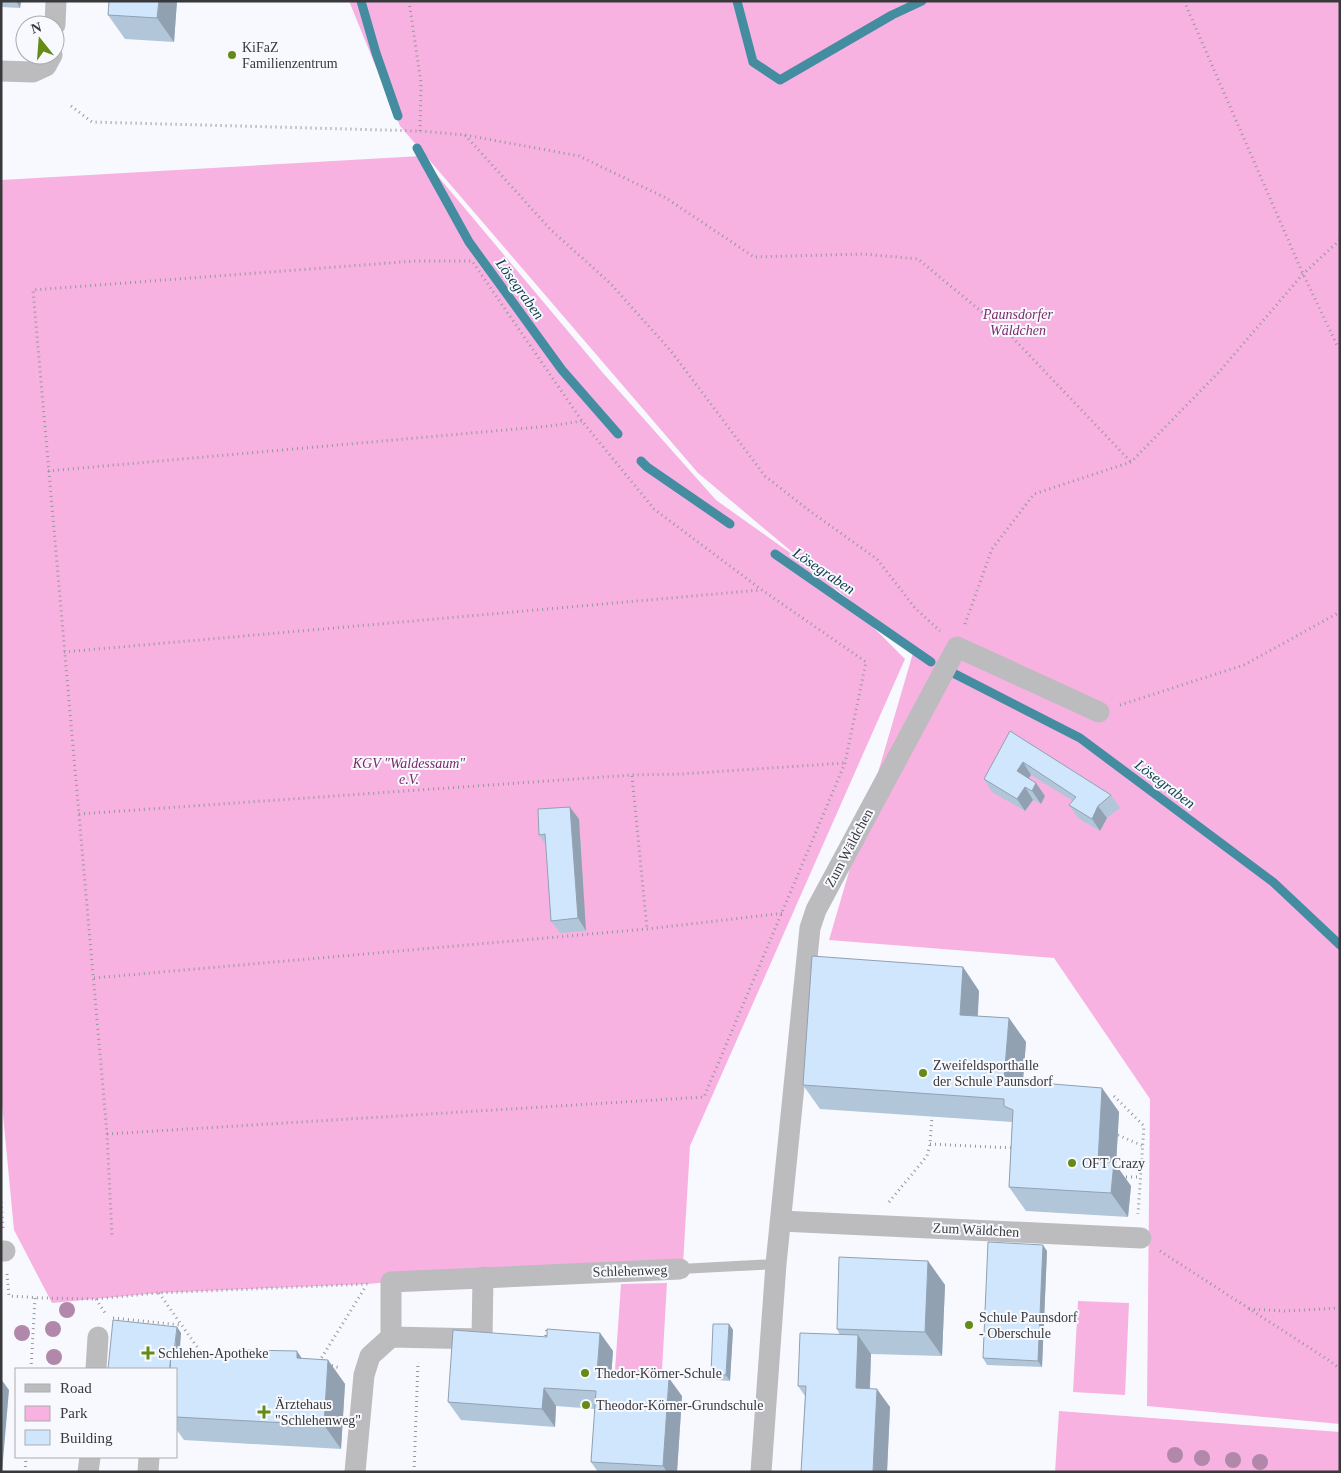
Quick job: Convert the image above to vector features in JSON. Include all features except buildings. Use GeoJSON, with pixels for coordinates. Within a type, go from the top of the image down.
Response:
{"type":"FeatureCollection","features":[{"type":"Feature","properties":{"kind":"street"},"geometry":{"type":"LineString","coordinates":[[55,15],[56,1]]}},
{"type":"Feature","properties":{"kind":"street"},"geometry":{"type":"LineString","coordinates":[[1,71],[33,72],[47,65]]}},
{"type":"Feature","properties":{"kind":"street"},"geometry":{"type":"LineString","coordinates":[[956,647],[1098,712]]}},
{"type":"Feature","properties":{"kind":"street","name":"Zum Wäldchen"},"geometry":{"type":"LineString","coordinates":[[761,1472],[776,1264],[810,928],[816,910],[956,647]]}},
{"type":"Feature","properties":{"kind":"street","name":"Zum Wäldchen"},"geometry":{"type":"LineString","coordinates":[[781,1221],[1139,1238]]}},
{"type":"Feature","properties":{"kind":"street","name":"Schlehenweg"},"geometry":{"type":"LineString","coordinates":[[391,1282],[680,1269]]}},
{"type":"Feature","properties":{"kind":"street"},"geometry":{"type":"LineString","coordinates":[[355,1472],[364,1375],[370,1356],[391,1337],[482,1339],[483,1277]]}},
{"type":"Feature","properties":{"kind":"street"},"geometry":{"type":"LineString","coordinates":[[391,1282],[391,1337]]}},
{"type":"Feature","properties":{"kind":"street"},"geometry":{"type":"LineString","coordinates":[[96,1368],[98,1337]]}},
{"type":"Feature","properties":{"kind":"street"},"geometry":{"type":"LineString","coordinates":[[88,1472],[90,1458]]}},
{"type":"Feature","properties":{"kind":"street"},"geometry":{"type":"LineString","coordinates":[[148,1472],[149,1458]]}},
{"type":"Feature","properties":{"kind":"lane","name":"Schlehenweg"},"geometry":{"type":"LineString","coordinates":[[680,1269],[776,1264]]}},
{"type":"Feature","properties":{"kind":"path"},"geometry":{"type":"LineString","coordinates":[[409,1],[421,83],[420,131]]}},
{"type":"Feature","properties":{"kind":"path"},"geometry":{"type":"LineString","coordinates":[[1184,1],[1303,274],[1340,348]]}},
{"type":"Feature","properties":{"kind":"path"},"geometry":{"type":"LineString","coordinates":[[71,106],[92,122],[420,131],[465,135],[579,156],[666,198],[754,258],[864,254],[918,259],[1012,337],[1131,462]]}},
{"type":"Feature","properties":{"kind":"path"},"geometry":{"type":"LineString","coordinates":[[465,135],[550,228],[610,283],[671,350],[765,476],[807,509],[877,559],[916,608],[956,647],[992,549],[1034,494],[1131,462],[1219,372],[1303,274],[1340,240]]}},
{"type":"Feature","properties":{"kind":"path"},"geometry":{"type":"LineString","coordinates":[[107,1134],[704,1097],[846,763],[866,662],[762,590],[654,509],[582,421],[472,261],[415,261],[33,290],[94,978],[107,1134],[112,1236]]}},
{"type":"Feature","properties":{"kind":"path"},"geometry":{"type":"LineString","coordinates":[[48,471],[550,426],[582,421]]}},
{"type":"Feature","properties":{"kind":"path"},"geometry":{"type":"LineString","coordinates":[[64,652],[762,590]]}},
{"type":"Feature","properties":{"kind":"path"},"geometry":{"type":"LineString","coordinates":[[1098,712],[1244,665],[1340,612]]}},
{"type":"Feature","properties":{"kind":"path"},"geometry":{"type":"LineString","coordinates":[[79,814],[632,775],[681,774],[846,763]]}},
{"type":"Feature","properties":{"kind":"path"},"geometry":{"type":"LineString","coordinates":[[632,775],[647,929]]}},
{"type":"Feature","properties":{"kind":"path"},"geometry":{"type":"LineString","coordinates":[[94,978],[647,929],[783,912]]}},
{"type":"Feature","properties":{"kind":"path"},"geometry":{"type":"LineString","coordinates":[[1114,1096],[1144,1126],[1140,1177],[1139,1238],[1340,1369]]}},
{"type":"Feature","properties":{"kind":"path"},"geometry":{"type":"LineString","coordinates":[[871,1225],[927,1156],[932,1116]]}},
{"type":"Feature","properties":{"kind":"path"},"geometry":{"type":"LineString","coordinates":[[1118,1135],[1143,1146]]}},
{"type":"Feature","properties":{"kind":"path"},"geometry":{"type":"LineString","coordinates":[[930,1144],[1019,1148]]}},
{"type":"Feature","properties":{"kind":"path"},"geometry":{"type":"LineString","coordinates":[[1116,1178],[1140,1177]]}},
{"type":"Feature","properties":{"kind":"path"},"geometry":{"type":"LineString","coordinates":[[9,1296],[96,1299],[158,1293],[391,1282]]}},
{"type":"Feature","properties":{"kind":"path"},"geometry":{"type":"LineString","coordinates":[[310,1361],[319,1362],[367,1284]]}},
{"type":"Feature","properties":{"kind":"path"},"geometry":{"type":"LineString","coordinates":[[158,1293],[200,1351],[213,1358]]}},
{"type":"Feature","properties":{"kind":"path"},"geometry":{"type":"LineString","coordinates":[[31,1368],[35,1298]]}},
{"type":"Feature","properties":{"kind":"path"},"geometry":{"type":"LineString","coordinates":[[1249,1309],[1340,1308]]}},
{"type":"Feature","properties":{"kind":"path"},"geometry":{"type":"LineString","coordinates":[[107,1317],[181,1325]]}},
{"type":"Feature","properties":{"kind":"path"},"geometry":{"type":"LineString","coordinates":[[545,1348],[547,1327]]}},
{"type":"Feature","properties":{"kind":"path"},"geometry":{"type":"LineString","coordinates":[[196,1359],[200,1351]]}},
{"type":"Feature","properties":{"kind":"path"},"geometry":{"type":"LineString","coordinates":[[414,1472],[418,1357]]}},
{"type":"Feature","properties":{"kind":"path"},"geometry":{"type":"LineString","coordinates":[[25,1472],[26,1458]]}},
{"type":"Feature","properties":{"kind":"green space"},"geometry":{"type":"Polygon","coordinates":[[[349,1],[1340,1],[1340,1424],[1147,1406],[1150,1099],[1054,958],[829,940],[913,653],[829,583],[905,659],[690,1146],[683,1264],[367,1284],[158,1293],[52,1303],[14,1230],[1,1094],[1,180],[421,156],[603,373],[716,500],[810,567],[698,473],[400,126],[349,1]]]}},
{"type":"Feature","properties":{"kind":"green space"},"geometry":{"type":"Polygon","coordinates":[[[667,1283],[661,1387],[614,1384],[621,1284],[667,1283]]]}},
{"type":"Feature","properties":{"kind":"green space"},"geometry":{"type":"Polygon","coordinates":[[[1078,1301],[1129,1303],[1125,1395],[1073,1392],[1078,1301]]]}},
{"type":"Feature","properties":{"kind":"green space"},"geometry":{"type":"Polygon","coordinates":[[[1059,1411],[1340,1432],[1340,1472],[1055,1472],[1059,1411]]]}},
{"type":"Feature","properties":{"kind":"waterway","name":"Lösegraben"},"geometry":{"type":"LineString","coordinates":[[361,1],[376,53],[398,116]]}},
{"type":"Feature","properties":{"kind":"waterway"},"geometry":{"type":"LineString","coordinates":[[737,1],[753,62],[780,80],[892,15],[922,1]]}},
{"type":"Feature","properties":{"kind":"waterway","name":"Lösegraben"},"geometry":{"type":"LineString","coordinates":[[417,148],[469,242],[562,370],[618,434]]}},
{"type":"Feature","properties":{"kind":"waterway","name":"Lösegraben"},"geometry":{"type":"LineString","coordinates":[[641,461],[730,524]]}},
{"type":"Feature","properties":{"kind":"waterway","name":"Lösegraben"},"geometry":{"type":"LineString","coordinates":[[775,554],[931,662]]}},
{"type":"Feature","properties":{"kind":"waterway","name":"Lösegraben"},"geometry":{"type":"LineString","coordinates":[[955,674],[1080,738],[1273,882],[1340,945]]}},
{"type":"Feature","properties":{"kind":"place","name":"KiFaZ Familienzentrum"},"geometry":{"type":"Point","coordinates":[232,55]}},
{"type":"Feature","properties":{"kind":"place","name":"Zweifeldsporthalle der Schule Paunsdorf"},"geometry":{"type":"Point","coordinates":[923,1073]}},
{"type":"Feature","properties":{"kind":"place","name":"OFT Crazy"},"geometry":{"type":"Point","coordinates":[1072,1163]}},
{"type":"Feature","properties":{"kind":"place","name":"Schule Paunsdorf - Oberschule"},"geometry":{"type":"Point","coordinates":[969,1325]}},
{"type":"Feature","properties":{"kind":"place","name":"Schlehen-Apotheke"},"geometry":{"type":"Point","coordinates":[148,1353]}},
{"type":"Feature","properties":{"kind":"place","name":"Thedor-Körner-Schule"},"geometry":{"type":"Point","coordinates":[585,1373]}},
{"type":"Feature","properties":{"kind":"place","name":"Theodor-Körner-Grundschule"},"geometry":{"type":"Point","coordinates":[586,1405]}},
{"type":"Feature","properties":{"kind":"place","name":"Ärztehaus \"Schlehenweg\""},"geometry":{"type":"Point","coordinates":[264,1412]}},
{"type":"Feature","properties":{"kind":"park label","name":"Paunsdorfer Wäldchen"},"geometry":{"type":"Point","coordinates":[1018,322]}},
{"type":"Feature","properties":{"kind":"park label","name":"KGV \"Waldessaum\" e.V."},"geometry":{"type":"Point","coordinates":[409,772]}}]}
